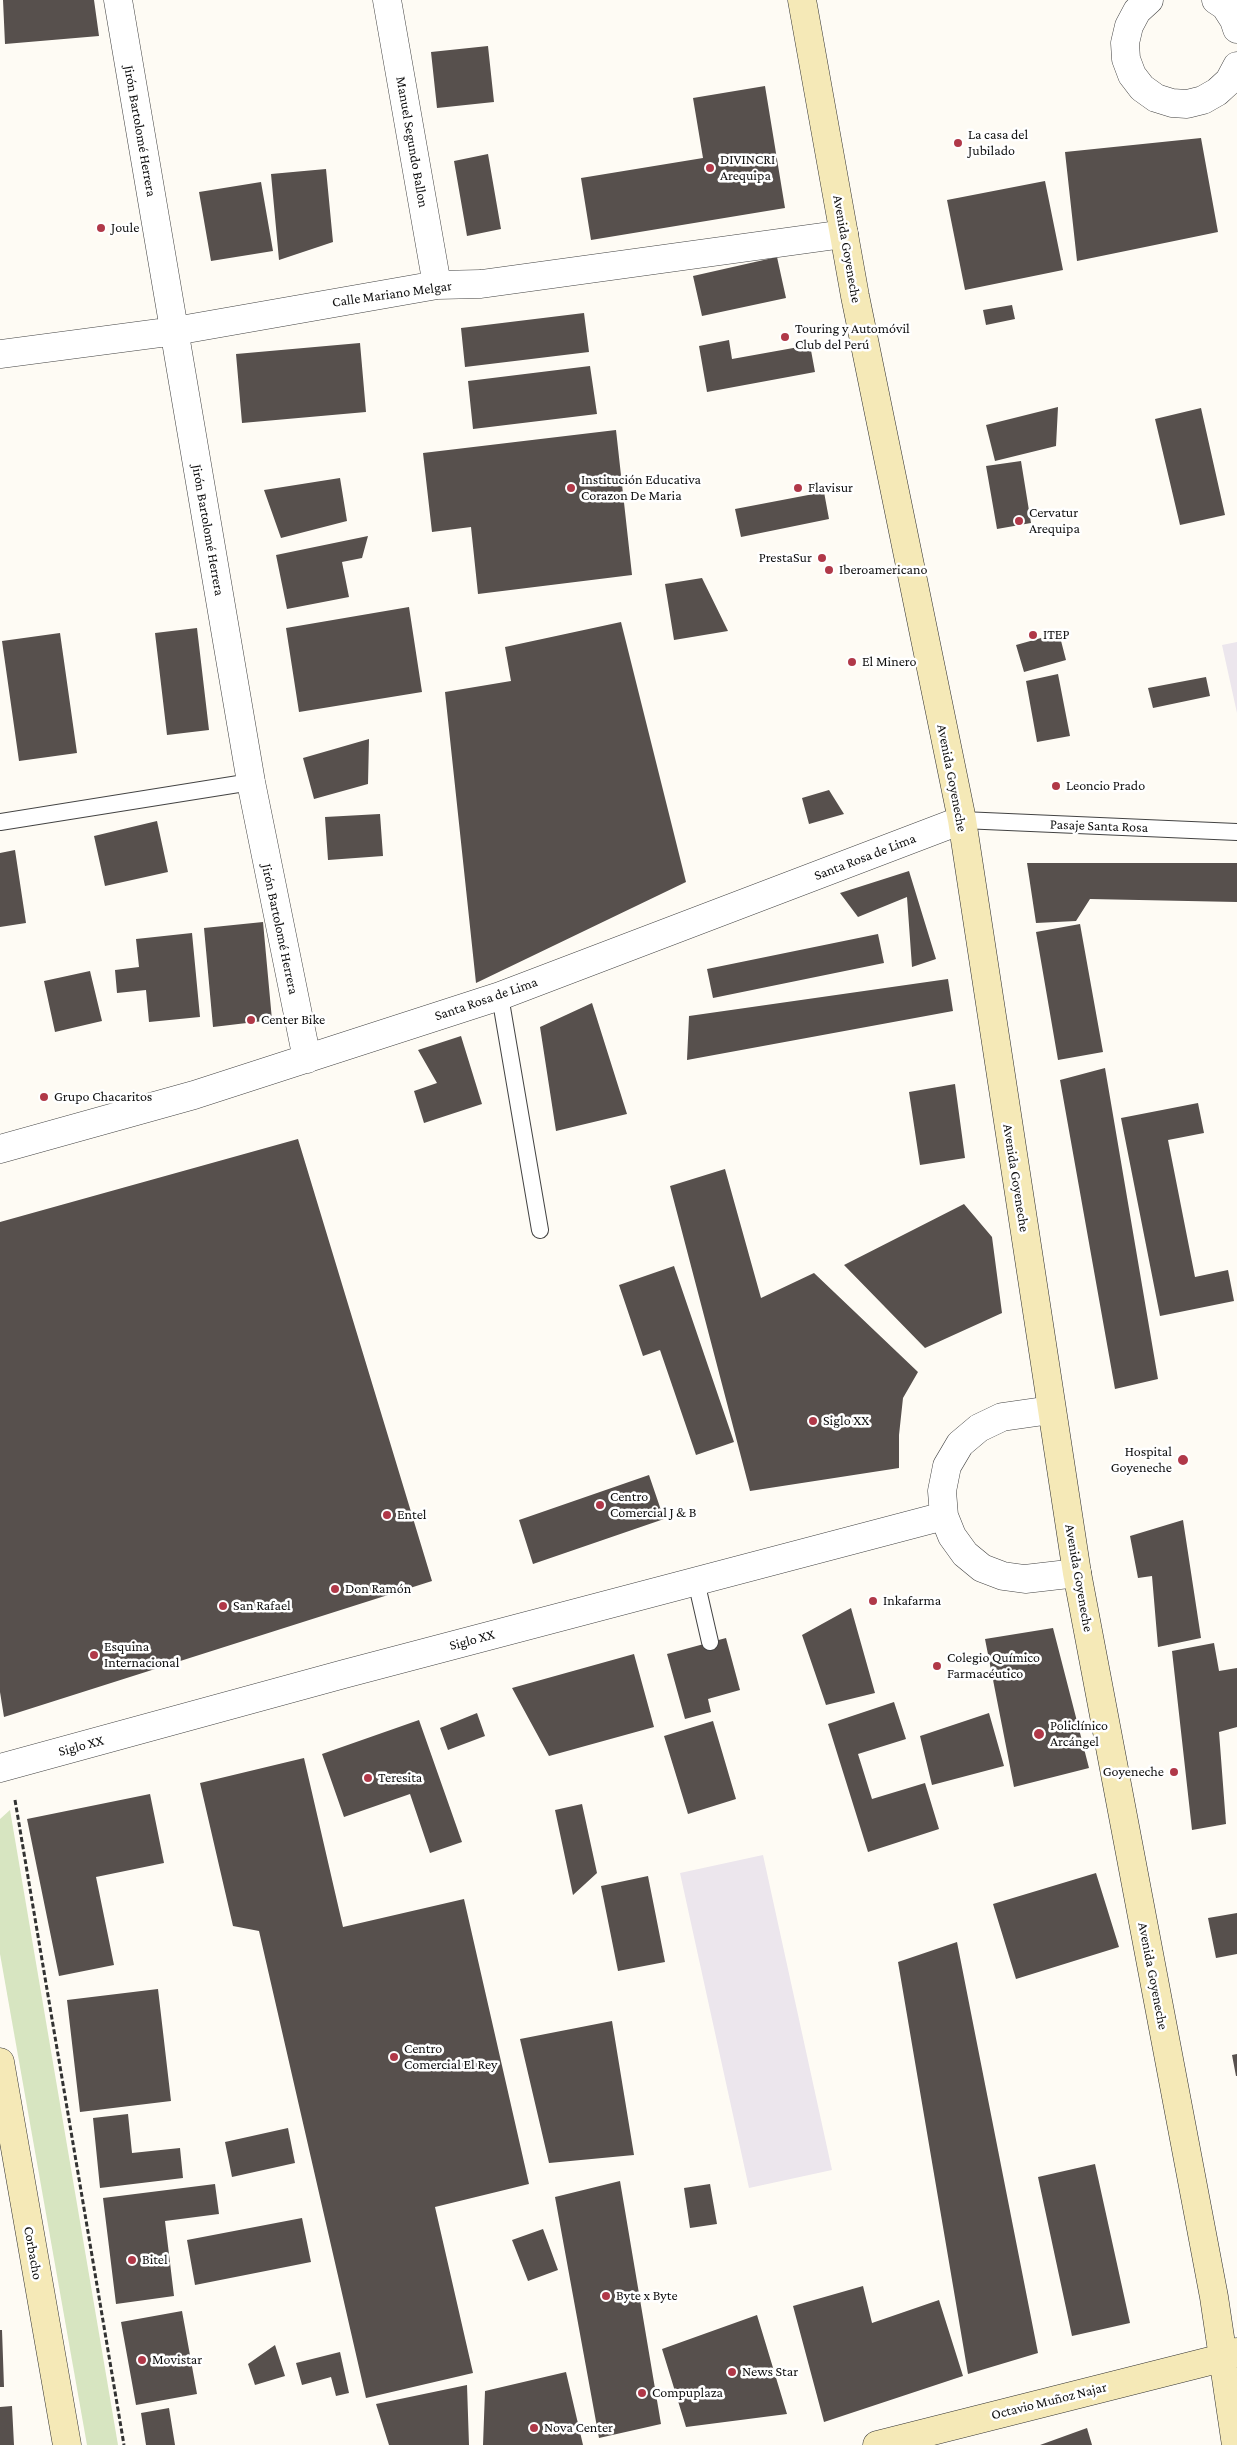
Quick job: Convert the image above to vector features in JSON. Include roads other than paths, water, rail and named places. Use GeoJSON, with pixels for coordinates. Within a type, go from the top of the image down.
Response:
{"type":"FeatureCollection","features":[{"type":"Feature","properties":{"kind":"main road","name":"Avenida Goyeneche"},"geometry":{"type":"LineString","coordinates":[[802,0],[844,234],[962,820],[1077,1573],[1214,2298],[1229,2355],[1236,2445]]}},
{"type":"Feature","properties":{"kind":"main road","name":"Corbacho"},"geometry":{"type":"LineString","coordinates":[[0,2062],[67,2445]]}},
{"type":"Feature","properties":{"kind":"main road","name":"Octavio Muñoz Najar"},"geometry":{"type":"LineString","coordinates":[[877,2445],[1229,2355]]}},
{"type":"Feature","properties":{"kind":"street","name":"Jirón Bartolomé Herrera"},"geometry":{"type":"LineString","coordinates":[[118,0],[251,782],[307,1059]]}},
{"type":"Feature","properties":{"kind":"street","name":"Manuel Segundo Ballon"},"geometry":{"type":"LineString","coordinates":[[387,0],[437,284]]}},
{"type":"Feature","properties":{"kind":"street"},"geometry":{"type":"LineString","coordinates":[[1148,0],[1137,11],[1129,26],[1125,42],[1126,59],[1132,75],[1142,88],[1156,98],[1172,103],[1187,104],[1203,100],[1218,92],[1237,67]]}},
{"type":"Feature","properties":{"kind":"street"},"geometry":{"type":"LineString","coordinates":[[1216,0],[1225,6],[1234,20],[1237,29]]}},
{"type":"Feature","properties":{"kind":"street","name":"Calle Mariano Melgar"},"geometry":{"type":"LineString","coordinates":[[0,354],[175,330],[437,284],[481,284],[844,234]]}},
{"type":"Feature","properties":{"kind":"street","name":"Santa Rosa de Lima"},"geometry":{"type":"LineString","coordinates":[[0,1149],[194,1095],[500,996],[962,820]]}},
{"type":"Feature","properties":{"kind":"street"},"geometry":{"type":"LineString","coordinates":[[1052,1410],[1002,1417],[979,1428],[960,1444],[948,1466],[942,1491],[944,1516],[952,1536],[965,1554],[982,1568],[1003,1576],[1025,1579],[1077,1573]]}},
{"type":"Feature","properties":{"kind":"street","name":"Siglo XX"},"geometry":{"type":"LineString","coordinates":[[5,1767],[944,1516]]}},
{"type":"Feature","properties":{"kind":"lane"},"geometry":{"type":"LineString","coordinates":[[0,822],[251,782]]}},
{"type":"Feature","properties":{"kind":"lane","name":"Pasaje Santa Rosa"},"geometry":{"type":"LineString","coordinates":[[962,820],[1237,832]]}},
{"type":"Feature","properties":{"kind":"lane"},"geometry":{"type":"LineString","coordinates":[[500,996],[540,1230]]}},
{"type":"Feature","properties":{"kind":"lane"},"geometry":{"type":"LineString","coordinates":[[696,1581],[710,1642]]}},
{"type":"Feature","properties":{"kind":"place","name":"La casa del Jubilado"},"geometry":{"type":"Point","coordinates":[958,143]}},
{"type":"Feature","properties":{"kind":"place","name":"DIVINCRI Arequipa"},"geometry":{"type":"Point","coordinates":[710,168]}},
{"type":"Feature","properties":{"kind":"place","name":"Joule"},"geometry":{"type":"Point","coordinates":[101,228]}},
{"type":"Feature","properties":{"kind":"place","name":"Touring y Automóvil Club del Perú"},"geometry":{"type":"Point","coordinates":[785,337]}},
{"type":"Feature","properties":{"kind":"place","name":"Institución Educativa Corazon De Maria"},"geometry":{"type":"Point","coordinates":[571,488]}},
{"type":"Feature","properties":{"kind":"place","name":"Flavisur"},"geometry":{"type":"Point","coordinates":[798,488]}},
{"type":"Feature","properties":{"kind":"place","name":"Cervatur Arequipa"},"geometry":{"type":"Point","coordinates":[1019,521]}},
{"type":"Feature","properties":{"kind":"place","name":"PrestaSur"},"geometry":{"type":"Point","coordinates":[822,558]}},
{"type":"Feature","properties":{"kind":"place","name":"Iberoamericano"},"geometry":{"type":"Point","coordinates":[829,570]}},
{"type":"Feature","properties":{"kind":"place","name":"ITEP"},"geometry":{"type":"Point","coordinates":[1033,635]}},
{"type":"Feature","properties":{"kind":"place","name":"El Minero"},"geometry":{"type":"Point","coordinates":[852,662]}},
{"type":"Feature","properties":{"kind":"place","name":"Leoncio Prado"},"geometry":{"type":"Point","coordinates":[1056,786]}},
{"type":"Feature","properties":{"kind":"place","name":"Center Bike"},"geometry":{"type":"Point","coordinates":[251,1020]}},
{"type":"Feature","properties":{"kind":"place","name":"Grupo Chacaritos"},"geometry":{"type":"Point","coordinates":[44,1097]}},
{"type":"Feature","properties":{"kind":"place","name":"Siglo XX"},"geometry":{"type":"Point","coordinates":[813,1421]}},
{"type":"Feature","properties":{"kind":"place","name":"Hospital Goyeneche"},"geometry":{"type":"Point","coordinates":[1183,1460]}},
{"type":"Feature","properties":{"kind":"place","name":"Centro Comercial J & B"},"geometry":{"type":"Point","coordinates":[600,1505]}},
{"type":"Feature","properties":{"kind":"place","name":"Entel"},"geometry":{"type":"Point","coordinates":[387,1515]}},
{"type":"Feature","properties":{"kind":"place","name":"Don Ramón"},"geometry":{"type":"Point","coordinates":[335,1589]}},
{"type":"Feature","properties":{"kind":"place","name":"Inkafarma"},"geometry":{"type":"Point","coordinates":[873,1601]}},
{"type":"Feature","properties":{"kind":"place","name":"San Rafael"},"geometry":{"type":"Point","coordinates":[223,1606]}},
{"type":"Feature","properties":{"kind":"place","name":"Esquina Internacional"},"geometry":{"type":"Point","coordinates":[94,1655]}},
{"type":"Feature","properties":{"kind":"place","name":"Colegio Químico Farmacéutico"},"geometry":{"type":"Point","coordinates":[937,1666]}},
{"type":"Feature","properties":{"kind":"place","name":"Policlínico Arcángel"},"geometry":{"type":"Point","coordinates":[1039,1734]}},
{"type":"Feature","properties":{"kind":"place","name":"Goyeneche"},"geometry":{"type":"Point","coordinates":[1174,1772]}},
{"type":"Feature","properties":{"kind":"place","name":"Teresita"},"geometry":{"type":"Point","coordinates":[368,1778]}},
{"type":"Feature","properties":{"kind":"place","name":"Centro Comercial El Rey"},"geometry":{"type":"Point","coordinates":[394,2057]}},
{"type":"Feature","properties":{"kind":"place","name":"Bitel"},"geometry":{"type":"Point","coordinates":[132,2260]}},
{"type":"Feature","properties":{"kind":"place","name":"Byte x Byte"},"geometry":{"type":"Point","coordinates":[606,2296]}},
{"type":"Feature","properties":{"kind":"place","name":"Movistar"},"geometry":{"type":"Point","coordinates":[142,2360]}},
{"type":"Feature","properties":{"kind":"place","name":"News Star"},"geometry":{"type":"Point","coordinates":[732,2372]}},
{"type":"Feature","properties":{"kind":"place","name":"Compuplaza"},"geometry":{"type":"Point","coordinates":[642,2393]}},
{"type":"Feature","properties":{"kind":"place","name":"Nova Center"},"geometry":{"type":"Point","coordinates":[534,2428]}}]}
